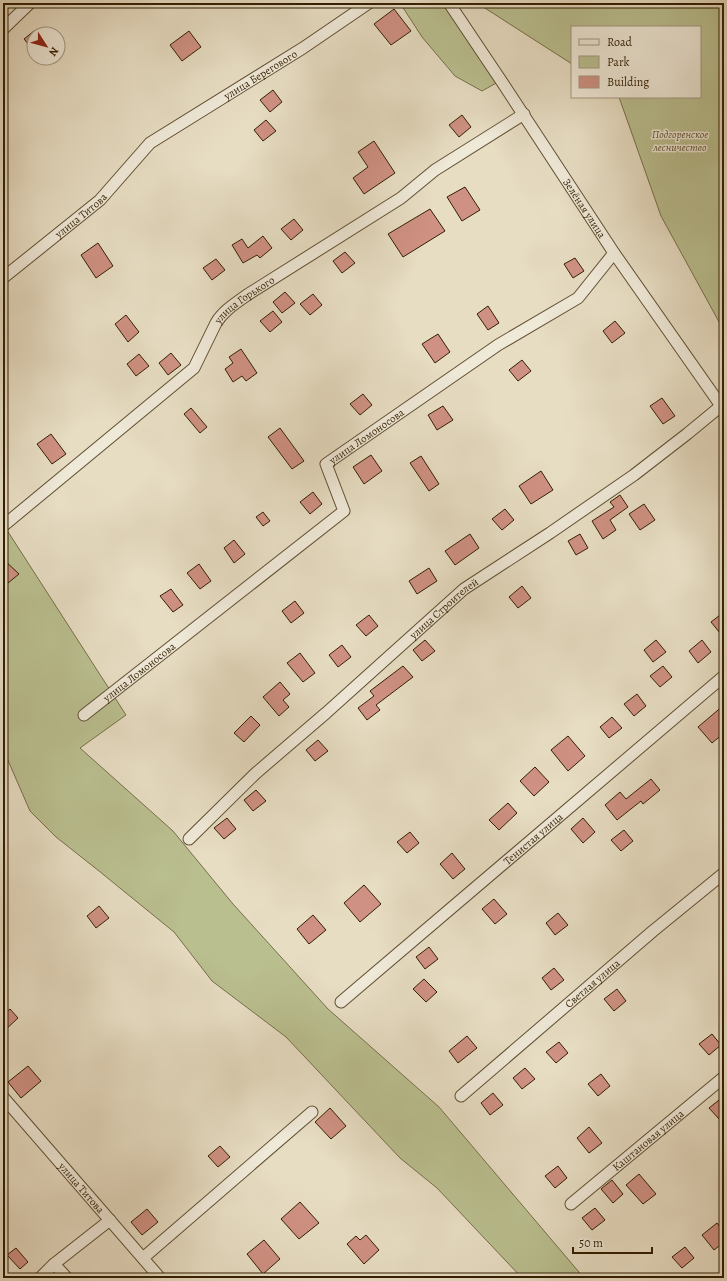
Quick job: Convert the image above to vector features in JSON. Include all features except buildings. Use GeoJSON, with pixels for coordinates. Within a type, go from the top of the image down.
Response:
{"type":"FeatureCollection","features":[{"type":"Feature","properties":{"kind":"street"},"geometry":{"type":"LineString","coordinates":[[3,29],[30,3]]}},
{"type":"Feature","properties":{"kind":"street","name":"улица Берегового"},"geometry":{"type":"LineString","coordinates":[[150,142],[303,48],[369,3]]}},
{"type":"Feature","properties":{"kind":"street","name":"Зелёная улица"},"geometry":{"type":"LineString","coordinates":[[449,3],[524,114],[614,253],[722,408]]}},
{"type":"Feature","properties":{"kind":"street","name":"улица Горького"},"geometry":{"type":"LineString","coordinates":[[3,526],[194,368],[220,316],[236,303],[252,291],[400,198],[435,170],[524,114]]}},
{"type":"Feature","properties":{"kind":"street","name":"улица Титова"},"geometry":{"type":"LineString","coordinates":[[3,278],[100,200],[150,142]]}},
{"type":"Feature","properties":{"kind":"street","name":"улица Ломоносова"},"geometry":{"type":"LineString","coordinates":[[84,715],[344,511],[326,464],[498,345],[578,298],[614,253]]}},
{"type":"Feature","properties":{"kind":"street","name":"улица Строителей"},"geometry":{"type":"LineString","coordinates":[[189,839],[256,773],[326,713],[464,589],[550,533],[634,475],[722,408]]}},
{"type":"Feature","properties":{"kind":"street","name":"Тенистая улица"},"geometry":{"type":"LineString","coordinates":[[341,1002],[724,676]]}},
{"type":"Feature","properties":{"kind":"street","name":"Светлая улица"},"geometry":{"type":"LineString","coordinates":[[461,1096],[653,931],[724,873]]}},
{"type":"Feature","properties":{"kind":"street","name":"Каштановая улица"},"geometry":{"type":"LineString","coordinates":[[571,1204],[724,1077]]}},
{"type":"Feature","properties":{"kind":"street","name":"улица Титова"},"geometry":{"type":"LineString","coordinates":[[3,1097],[160,1278]]}},
{"type":"Feature","properties":{"kind":"street"},"geometry":{"type":"LineString","coordinates":[[143,1258],[312,1112]]}},
{"type":"Feature","properties":{"kind":"street"},"geometry":{"type":"LineString","coordinates":[[40,1278],[54,1264],[110,1220]]}},
{"type":"Feature","properties":{"kind":"street"},"geometry":{"type":"LineString","coordinates":[[54,1264],[67,1278]]}},
{"type":"Feature","properties":{"kind":"green space"},"geometry":{"type":"Polygon","coordinates":[[[400,3],[444,3],[498,82],[482,91],[455,76],[422,37],[400,3]]]}},
{"type":"Feature","properties":{"kind":"green space","name":"Подгоренское лесничество"},"geometry":{"type":"Polygon","coordinates":[[[477,3],[724,3],[724,331],[661,216],[619,98],[701,98],[701,26],[571,26],[571,63],[477,3]]]}},
{"type":"Feature","properties":{"kind":"green space"},"geometry":{"type":"Polygon","coordinates":[[[3,524],[126,715],[80,748],[173,831],[233,904],[328,1009],[439,1107],[584,1278],[522,1278],[437,1188],[400,1158],[286,1037],[212,981],[174,932],[56,837],[30,811],[3,749],[3,524]]]}}]}
